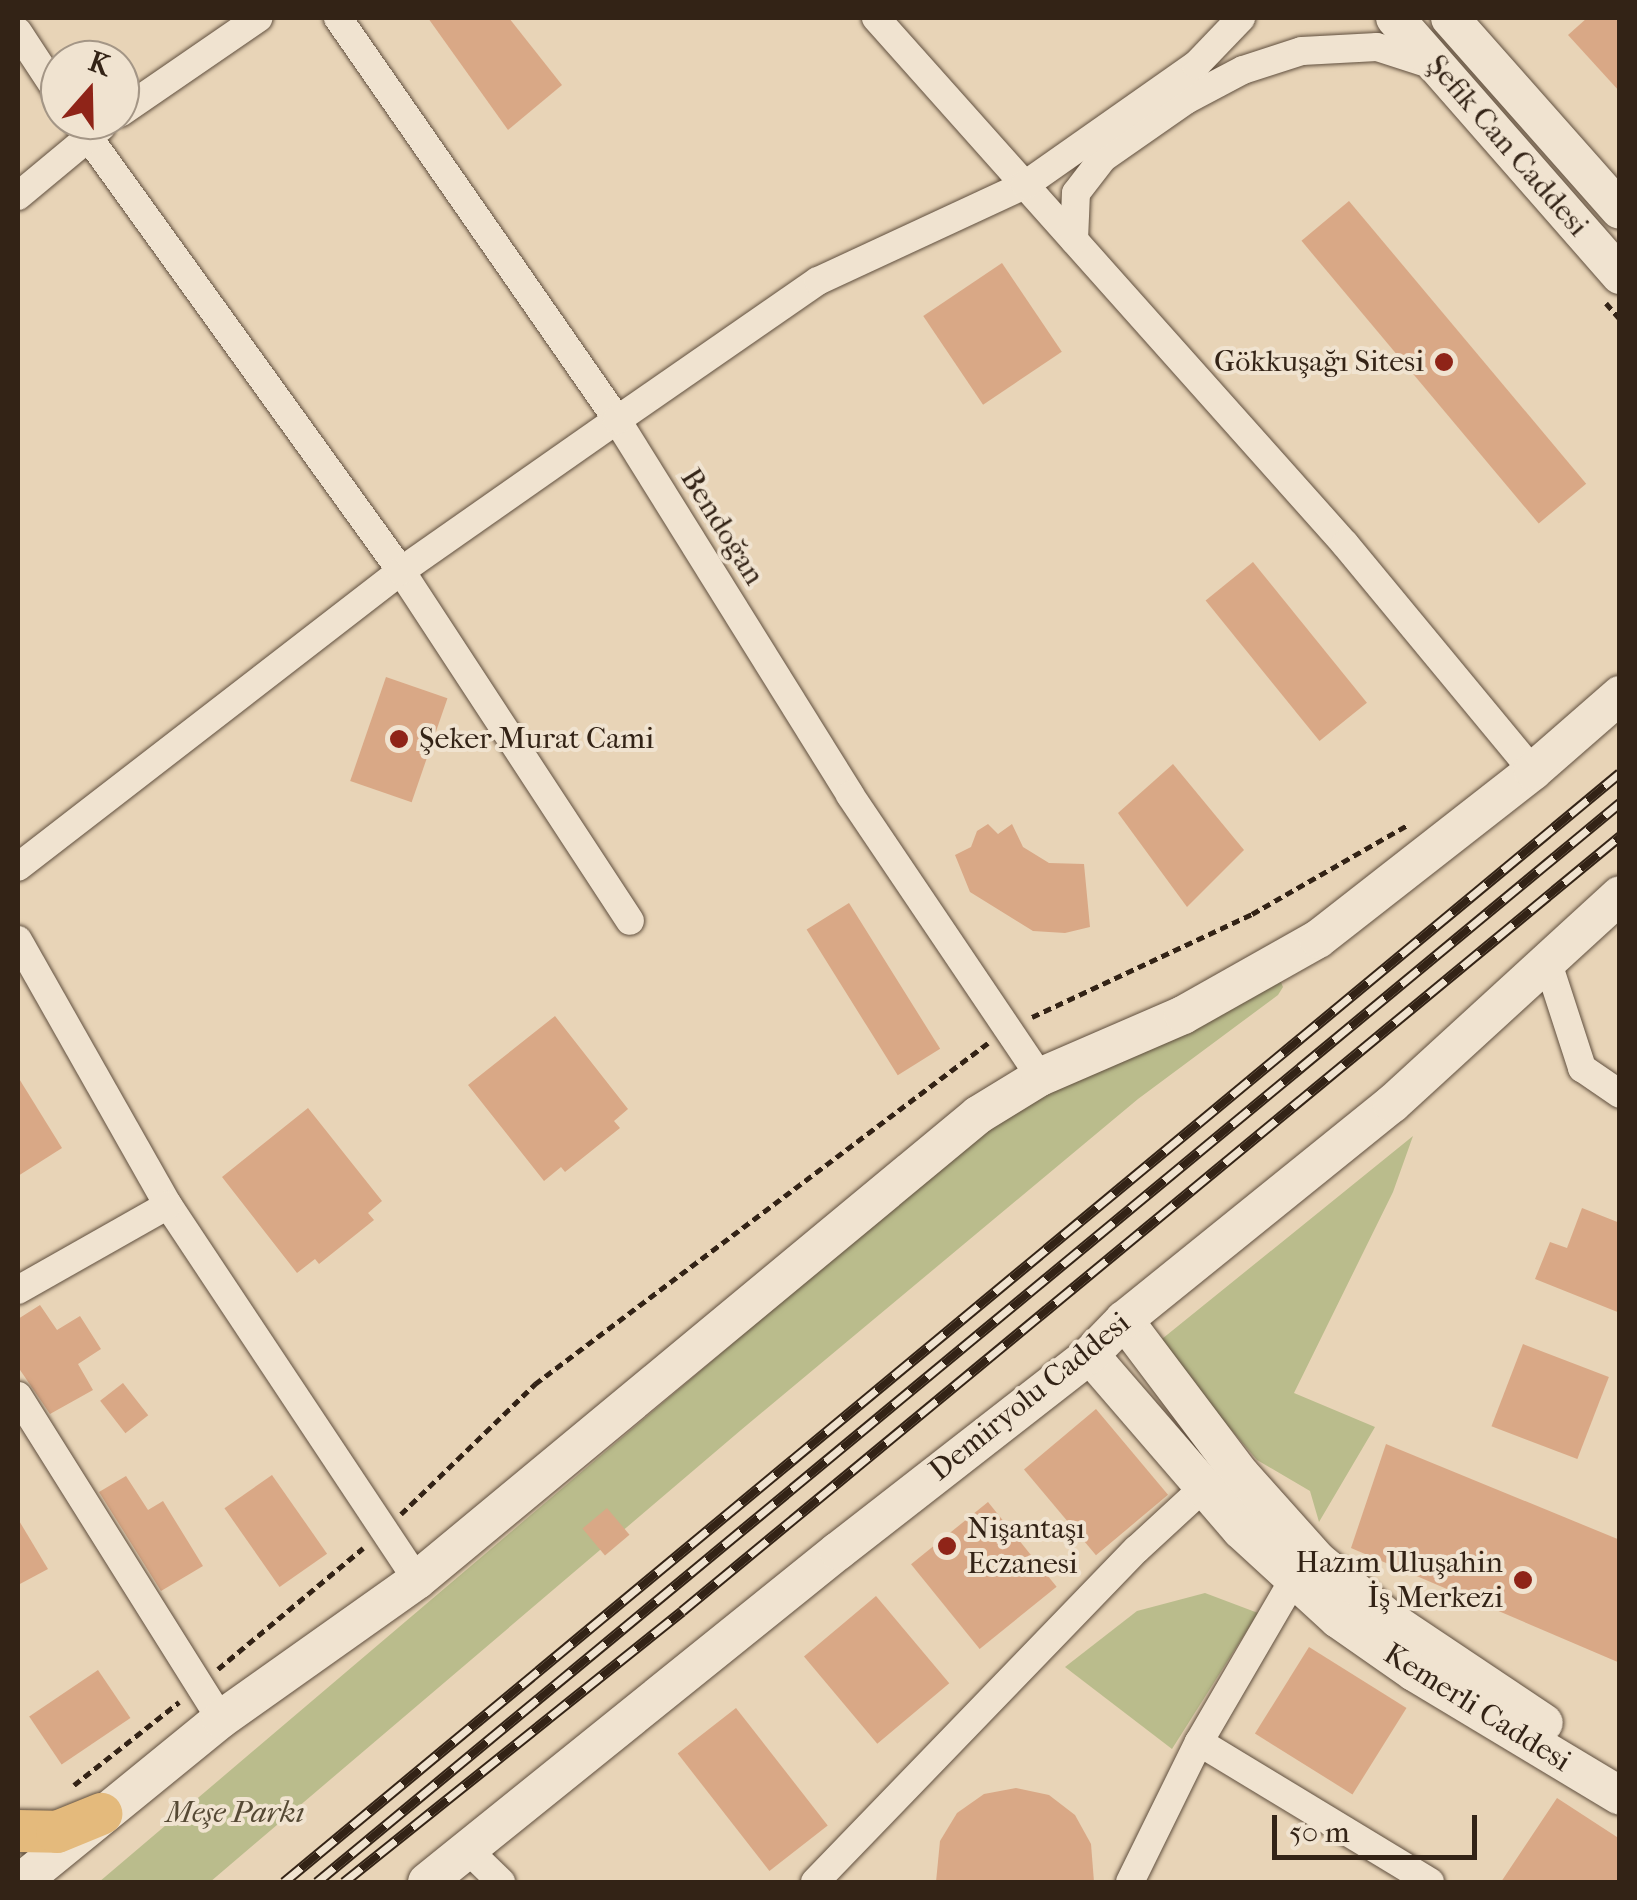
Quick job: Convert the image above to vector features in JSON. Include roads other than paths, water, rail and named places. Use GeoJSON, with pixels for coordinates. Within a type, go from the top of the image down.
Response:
{"type":"FeatureCollection","features":[{"type":"Feature","properties":{"kind":"main road","name":"Şefik Can Caddesi"},"geometry":{"type":"LineString","coordinates":[[1395,18],[1620,276]]}},
{"type":"Feature","properties":{"kind":"main road","name":"Şefik Can Caddesi"},"geometry":{"type":"LineString","coordinates":[[1450,18],[1620,210]]}},
{"type":"Feature","properties":{"kind":"main road"},"geometry":{"type":"LineString","coordinates":[[20,1882],[221,1719],[417,1580],[978,1115],[1040,1078],[1182,1015],[1318,939],[1533,771],[1620,695]]}},
{"type":"Feature","properties":{"kind":"main road","name":"Demiryolu Caddesi"},"geometry":{"type":"LineString","coordinates":[[427,1882],[838,1551],[1090,1355],[1124,1320],[1392,1104],[1620,895]]}},
{"type":"Feature","properties":{"kind":"main road","name":"Kemerli Caddesi"},"geometry":{"type":"LineString","coordinates":[[1124,1320],[1241,1476],[1302,1566],[1620,1772]]}},
{"type":"Feature","properties":{"kind":"main road","name":"Kemerli Caddesi"},"geometry":{"type":"LineString","coordinates":[[1090,1355],[1203,1488],[1302,1566],[1414,1672],[1620,1796]]}},
{"type":"Feature","properties":{"kind":"main road"},"geometry":{"type":"LineString","coordinates":[[18,1830],[57,1832],[101,1814]]}},
{"type":"Feature","properties":{"kind":"street"},"geometry":{"type":"LineString","coordinates":[[140,100],[258,18]]}},
{"type":"Feature","properties":{"kind":"street","name":"Bendoğan"},"geometry":{"type":"LineString","coordinates":[[338,18],[618,420],[850,795],[1040,1078]]}},
{"type":"Feature","properties":{"kind":"street"},"geometry":{"type":"LineString","coordinates":[[876,18],[1345,544],[1533,771]]}},
{"type":"Feature","properties":{"kind":"street"},"geometry":{"type":"LineString","coordinates":[[18,867],[401,571],[618,420],[818,282],[1025,185],[1196,65],[1241,18]]}},
{"type":"Feature","properties":{"kind":"street"},"geometry":{"type":"LineString","coordinates":[[18,32],[40,66]]}},
{"type":"Feature","properties":{"kind":"street"},"geometry":{"type":"LineString","coordinates":[[1074,240],[1076,193],[1103,158],[1186,100],[1243,70],[1302,52],[1378,47],[1439,68]]}},
{"type":"Feature","properties":{"kind":"street"},"geometry":{"type":"LineString","coordinates":[[18,196],[70,140]]}},
{"type":"Feature","properties":{"kind":"street"},"geometry":{"type":"LineString","coordinates":[[90,140],[401,571],[630,921]]}},
{"type":"Feature","properties":{"kind":"street"},"geometry":{"type":"LineString","coordinates":[[1067,154],[1052,186],[1058,212],[1074,240]]}},
{"type":"Feature","properties":{"kind":"street"},"geometry":{"type":"LineString","coordinates":[[18,940],[168,1204],[417,1580]]}},
{"type":"Feature","properties":{"kind":"street"},"geometry":{"type":"LineString","coordinates":[[1547,960],[1582,1068],[1620,1094]]}},
{"type":"Feature","properties":{"kind":"street"},"geometry":{"type":"LineString","coordinates":[[18,1290],[168,1204]]}},
{"type":"Feature","properties":{"kind":"street"},"geometry":{"type":"LineString","coordinates":[[18,1396],[221,1719]]}},
{"type":"Feature","properties":{"kind":"street"},"geometry":{"type":"LineString","coordinates":[[815,1882],[1137,1549],[1203,1488]]}},
{"type":"Feature","properties":{"kind":"street"},"geometry":{"type":"LineString","coordinates":[[1130,1882],[1200,1742],[1302,1566]]}},
{"type":"Feature","properties":{"kind":"street"},"geometry":{"type":"LineString","coordinates":[[1200,1742],[1430,1882]]}},
{"type":"Feature","properties":{"kind":"street"},"geometry":{"type":"LineString","coordinates":[[468,1850],[500,1882]]}},
{"type":"Feature","properties":{"kind":"railway"},"geometry":{"type":"LineString","coordinates":[[284,1882],[1620,773]]}},
{"type":"Feature","properties":{"kind":"railway"},"geometry":{"type":"LineString","coordinates":[[317,1882],[1620,803]]}},
{"type":"Feature","properties":{"kind":"railway"},"geometry":{"type":"LineString","coordinates":[[344,1882],[682,1611],[1620,836]]}},
{"type":"Feature","properties":{"kind":"place","name":"Gökkuşağı Sitesi"},"geometry":{"type":"Point","coordinates":[1444,362]}},
{"type":"Feature","properties":{"kind":"place","name":"Şeker Murat Cami"},"geometry":{"type":"Point","coordinates":[399,739]}},
{"type":"Feature","properties":{"kind":"place","name":"Nişantaşı Eczanesi"},"geometry":{"type":"Point","coordinates":[947,1546]}},
{"type":"Feature","properties":{"kind":"place","name":"Hazım Uluşahin İş Merkezi"},"geometry":{"type":"Point","coordinates":[1523,1580]}},
{"type":"Feature","properties":{"kind":"park label","name":"Meşe Parkı"},"geometry":{"type":"Point","coordinates":[235,1813]}}]}
